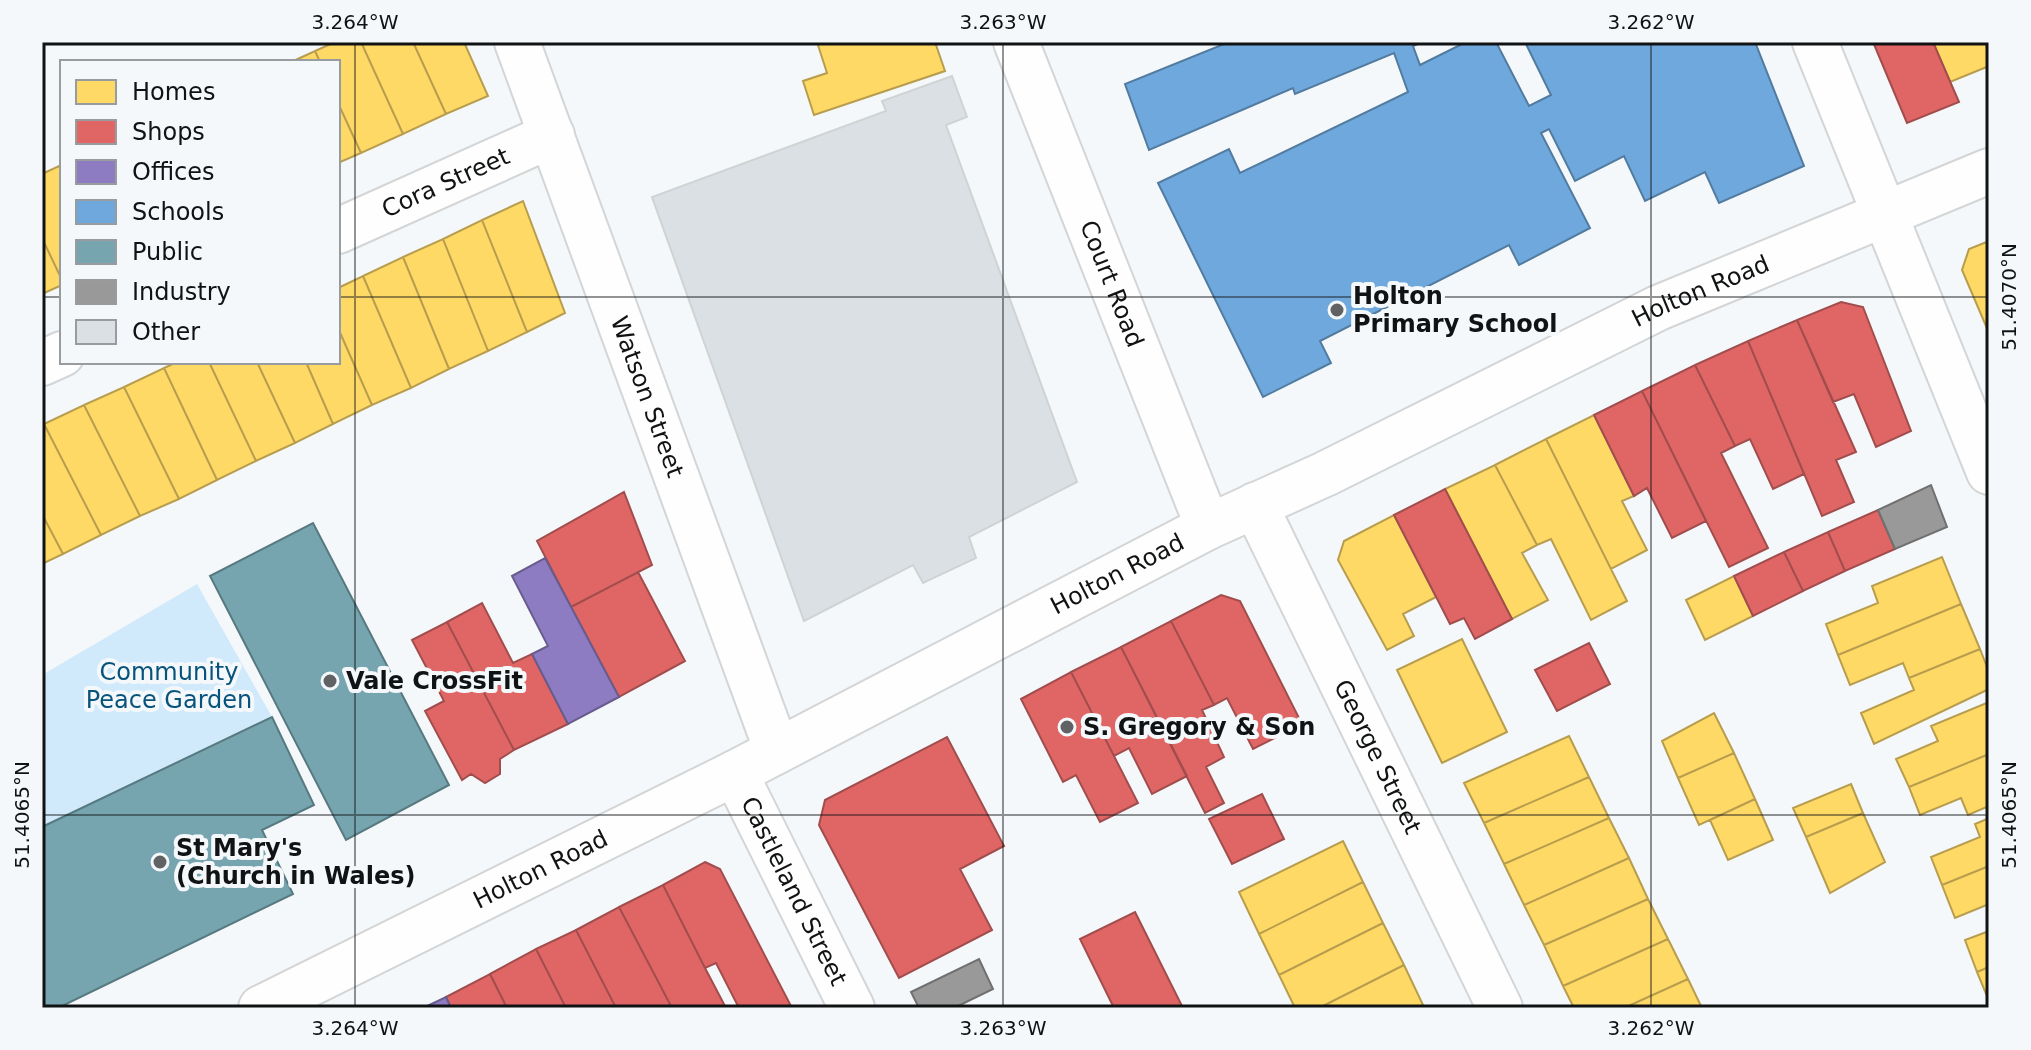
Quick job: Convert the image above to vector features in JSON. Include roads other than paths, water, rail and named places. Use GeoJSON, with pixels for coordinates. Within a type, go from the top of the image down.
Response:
{"type":"FeatureCollection","features":[{"type":"Feature","properties":{"kind":"street","name":"Watson Street"},"geometry":{"type":"LineString","coordinates":[[517,42],[777,751]]}},
{"type":"Feature","properties":{"kind":"street","name":"Court Road"},"geometry":{"type":"LineString","coordinates":[[1016,42],[1208,527]]}},
{"type":"Feature","properties":{"kind":"street"},"geometry":{"type":"LineString","coordinates":[[1815,42],[1989,472]]}},
{"type":"Feature","properties":{"kind":"street","name":"Cora Street"},"geometry":{"type":"LineString","coordinates":[[340,230],[552,135]]}},
{"type":"Feature","properties":{"kind":"street","name":"Holton Road"},"geometry":{"type":"LineString","coordinates":[[261,1008],[735,773],[1208,527],[1325,474],[1658,308],[1989,171]]}},
{"type":"Feature","properties":{"kind":"street","name":"George Street"},"geometry":{"type":"LineString","coordinates":[[1255,505],[1500,1008]]}},
{"type":"Feature","properties":{"kind":"street","name":"Castleland Street"},"geometry":{"type":"LineString","coordinates":[[735,773],[852,1008]]}},
{"type":"Feature","properties":{"kind":"place","name":"Holton Primary School"},"geometry":{"type":"Point","coordinates":[1337,310]}},
{"type":"Feature","properties":{"kind":"place","name":"Vale CrossFit"},"geometry":{"type":"Point","coordinates":[330,681]}},
{"type":"Feature","properties":{"kind":"place","name":"S. Gregory & Son"},"geometry":{"type":"Point","coordinates":[1067,727]}},
{"type":"Feature","properties":{"kind":"place","name":"St Mary's (Church in Wales)"},"geometry":{"type":"Point","coordinates":[160,862]}},
{"type":"Feature","properties":{"kind":"park label","name":"Community Peace Garden"},"geometry":{"type":"Point","coordinates":[169,686]}}]}
